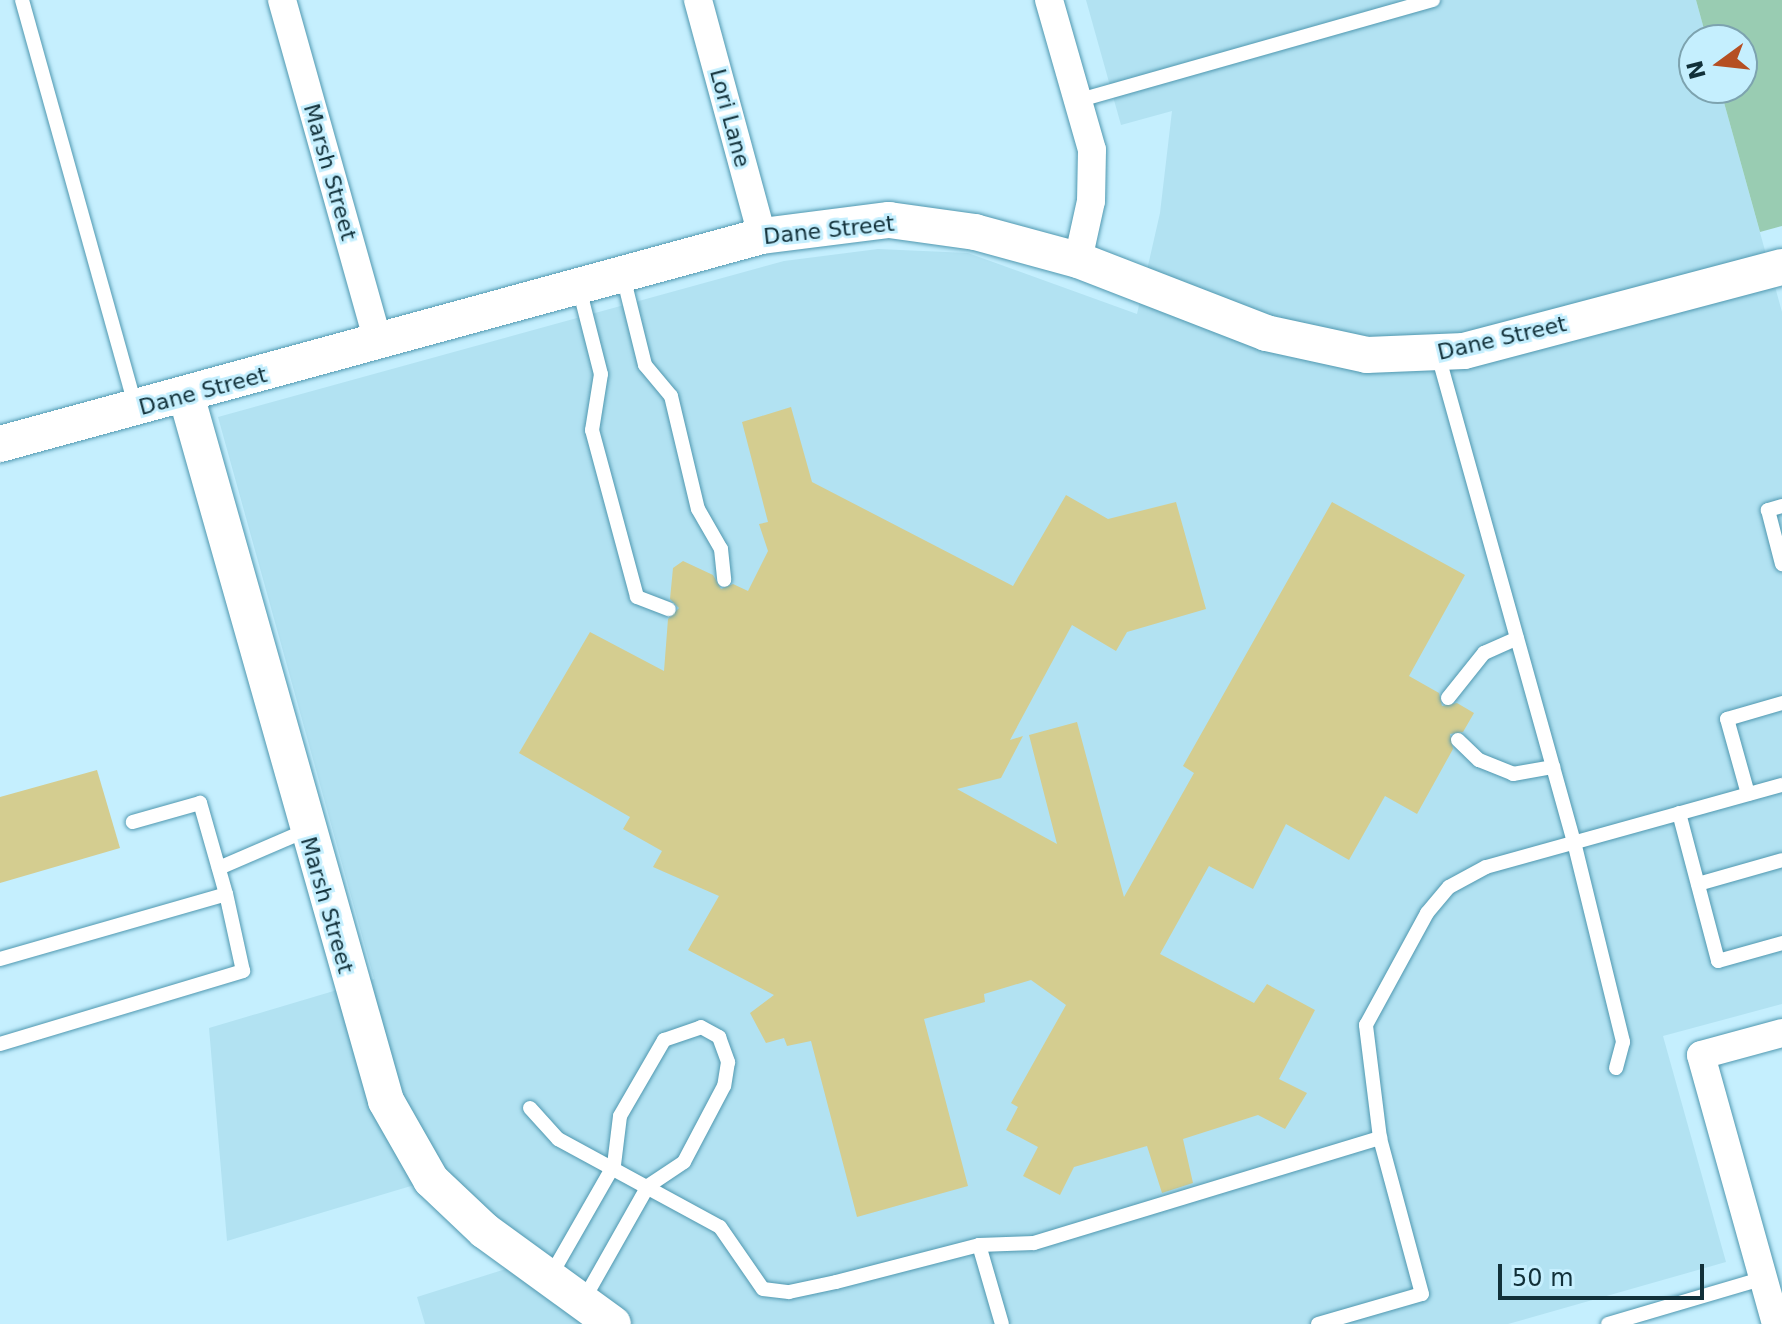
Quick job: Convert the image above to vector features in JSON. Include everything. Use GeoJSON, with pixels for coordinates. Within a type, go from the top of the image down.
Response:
{"type":"FeatureCollection","features":[{"type":"Feature","properties":{"kind":"street","name":"Marsh Street"},"geometry":{"type":"LineString","coordinates":[[282,0],[379,344]]}},
{"type":"Feature","properties":{"kind":"street","name":"Lori Lane"},"geometry":{"type":"LineString","coordinates":[[698,0],[762,236]]}},
{"type":"Feature","properties":{"kind":"street"},"geometry":{"type":"LineString","coordinates":[[1051,1],[1076,101],[1092,150],[1091,201],[1078,260]]}},
{"type":"Feature","properties":{"kind":"street","name":"Dane Street"},"geometry":{"type":"LineString","coordinates":[[0,444],[379,344],[762,236],[889,220],[933,223],[1078,260],[1318,348],[1367,355],[1438,355],[1782,267]]}},
{"type":"Feature","properties":{"kind":"street","name":"Marsh Street"},"geometry":{"type":"LineString","coordinates":[[186,395],[305,831],[386,1101],[431,1180],[485,1231],[551,1275],[613,1324]]}},
{"type":"Feature","properties":{"kind":"street"},"geometry":{"type":"LineString","coordinates":[[1776,1324],[1701,1055],[1782,1033]]}},
{"type":"Feature","properties":{"kind":"lane"},"geometry":{"type":"LineString","coordinates":[[22,0],[136,408]]}},
{"type":"Feature","properties":{"kind":"lane"},"geometry":{"type":"LineString","coordinates":[[1076,101],[1433,0]]}},
{"type":"Feature","properties":{"kind":"lane"},"geometry":{"type":"LineString","coordinates":[[623,276],[645,365],[671,396],[698,509],[721,549],[724,580]]}},
{"type":"Feature","properties":{"kind":"lane"},"geometry":{"type":"LineString","coordinates":[[579,288],[601,374],[592,430],[637,597],[669,609]]}},
{"type":"Feature","properties":{"kind":"lane"},"geometry":{"type":"LineString","coordinates":[[1438,355],[1574,842],[1623,1042],[1616,1068]]}},
{"type":"Feature","properties":{"kind":"lane"},"geometry":{"type":"LineString","coordinates":[[1782,506],[1768,510],[1782,564]]}},
{"type":"Feature","properties":{"kind":"lane"},"geometry":{"type":"LineString","coordinates":[[1448,698],[1484,653],[1517,638]]}},
{"type":"Feature","properties":{"kind":"lane"},"geometry":{"type":"LineString","coordinates":[[1748,794],[1727,719],[1782,703]]}},
{"type":"Feature","properties":{"kind":"lane"},"geometry":{"type":"LineString","coordinates":[[1458,740],[1479,760],[1513,774],[1553,767]]}},
{"type":"Feature","properties":{"kind":"lane"},"geometry":{"type":"LineString","coordinates":[[1318,1324],[1422,1294],[1380,1138],[1366,1025],[1427,913],[1467,875],[1782,785]]}},
{"type":"Feature","properties":{"kind":"lane"},"geometry":{"type":"LineString","coordinates":[[0,1044],[243,971],[226,894],[200,803],[133,822]]}},
{"type":"Feature","properties":{"kind":"lane"},"geometry":{"type":"LineString","coordinates":[[1679,813],[1718,961],[1782,943]]}},
{"type":"Feature","properties":{"kind":"lane"},"geometry":{"type":"LineString","coordinates":[[219,868],[305,831]]}},
{"type":"Feature","properties":{"kind":"lane"},"geometry":{"type":"LineString","coordinates":[[1698,884],[1782,860]]}},
{"type":"Feature","properties":{"kind":"lane"},"geometry":{"type":"LineString","coordinates":[[0,959],[226,894]]}},
{"type":"Feature","properties":{"kind":"lane"},"geometry":{"type":"LineString","coordinates":[[551,1275],[612,1169],[620,1116],[664,1040],[681,1030],[701,1027],[719,1037],[728,1062],[724,1086],[684,1162],[648,1186],[584,1299]]}},
{"type":"Feature","properties":{"kind":"lane"},"geometry":{"type":"LineString","coordinates":[[530,1108],[558,1139],[720,1227],[763,1289],[789,1292],[979,1245],[1034,1243],[1380,1138]]}},
{"type":"Feature","properties":{"kind":"lane"},"geometry":{"type":"LineString","coordinates":[[979,1245],[1002,1324]]}},
{"type":"Feature","properties":{"kind":"lane"},"geometry":{"type":"LineString","coordinates":[[1608,1324],[1764,1278]]}},
{"type":"Feature","properties":{"kind":"shaded area"},"geometry":{"type":"Polygon","coordinates":[[[1086,0],[1696,0],[1703,24],[1678,24],[1678,104],[1724,104],[1782,312],[1782,1004],[1663,1036],[1726,1262],[1508,1324],[425,1324],[417,1297],[528,1262],[431,1180],[227,1241],[209,1028],[374,979],[218,417],[784,261],[878,249],[968,253],[1137,314],[1160,213],[1172,111],[1121,125],[1086,0]]]}},
{"type":"Feature","properties":{"kind":"green space"},"geometry":{"type":"Polygon","coordinates":[[[1696,0],[1782,0],[1782,226],[1760,232],[1724,104],[1758,104],[1758,24],[1703,24],[1696,0]]]}},
{"type":"Feature","properties":{"kind":"building"},"geometry":{"type":"Polygon","coordinates":[[[791,407],[812,482],[1013,586],[1066,495],[1108,519],[1176,502],[1206,609],[1127,632],[1116,651],[1072,625],[1010,740],[1023,736],[1001,778],[957,789],[1057,844],[1029,735],[1077,722],[1124,897],[1194,773],[1183,766],[1332,502],[1465,575],[1409,676],[1439,693],[1442,706],[1457,703],[1474,713],[1463,732],[1450,734],[1453,749],[1417,814],[1385,796],[1349,860],[1286,824],[1253,889],[1209,866],[1160,954],[1254,1003],[1267,984],[1315,1010],[1279,1079],[1307,1093],[1285,1129],[1258,1115],[1183,1139],[1193,1183],[1162,1193],[1147,1146],[1074,1167],[1060,1195],[1023,1176],[1038,1147],[1006,1130],[1018,1107],[1011,1103],[1066,1005],[1031,980],[984,994],[985,1002],[924,1019],[968,1186],[857,1217],[811,1041],[787,1046],[784,1038],[766,1043],[750,1013],[774,995],[688,950],[719,896],[653,867],[662,851],[623,829],[630,817],[519,753],[590,632],[664,671],[668,619],[679,608],[670,599],[673,568],[683,561],[713,575],[721,589],[733,584],[748,591],[768,551],[759,524],[768,522],[742,422],[791,407]]]}},
{"type":"Feature","properties":{"kind":"building"},"geometry":{"type":"Polygon","coordinates":[[[97,770],[120,848],[0,883],[0,797],[97,770]]]}}]}
